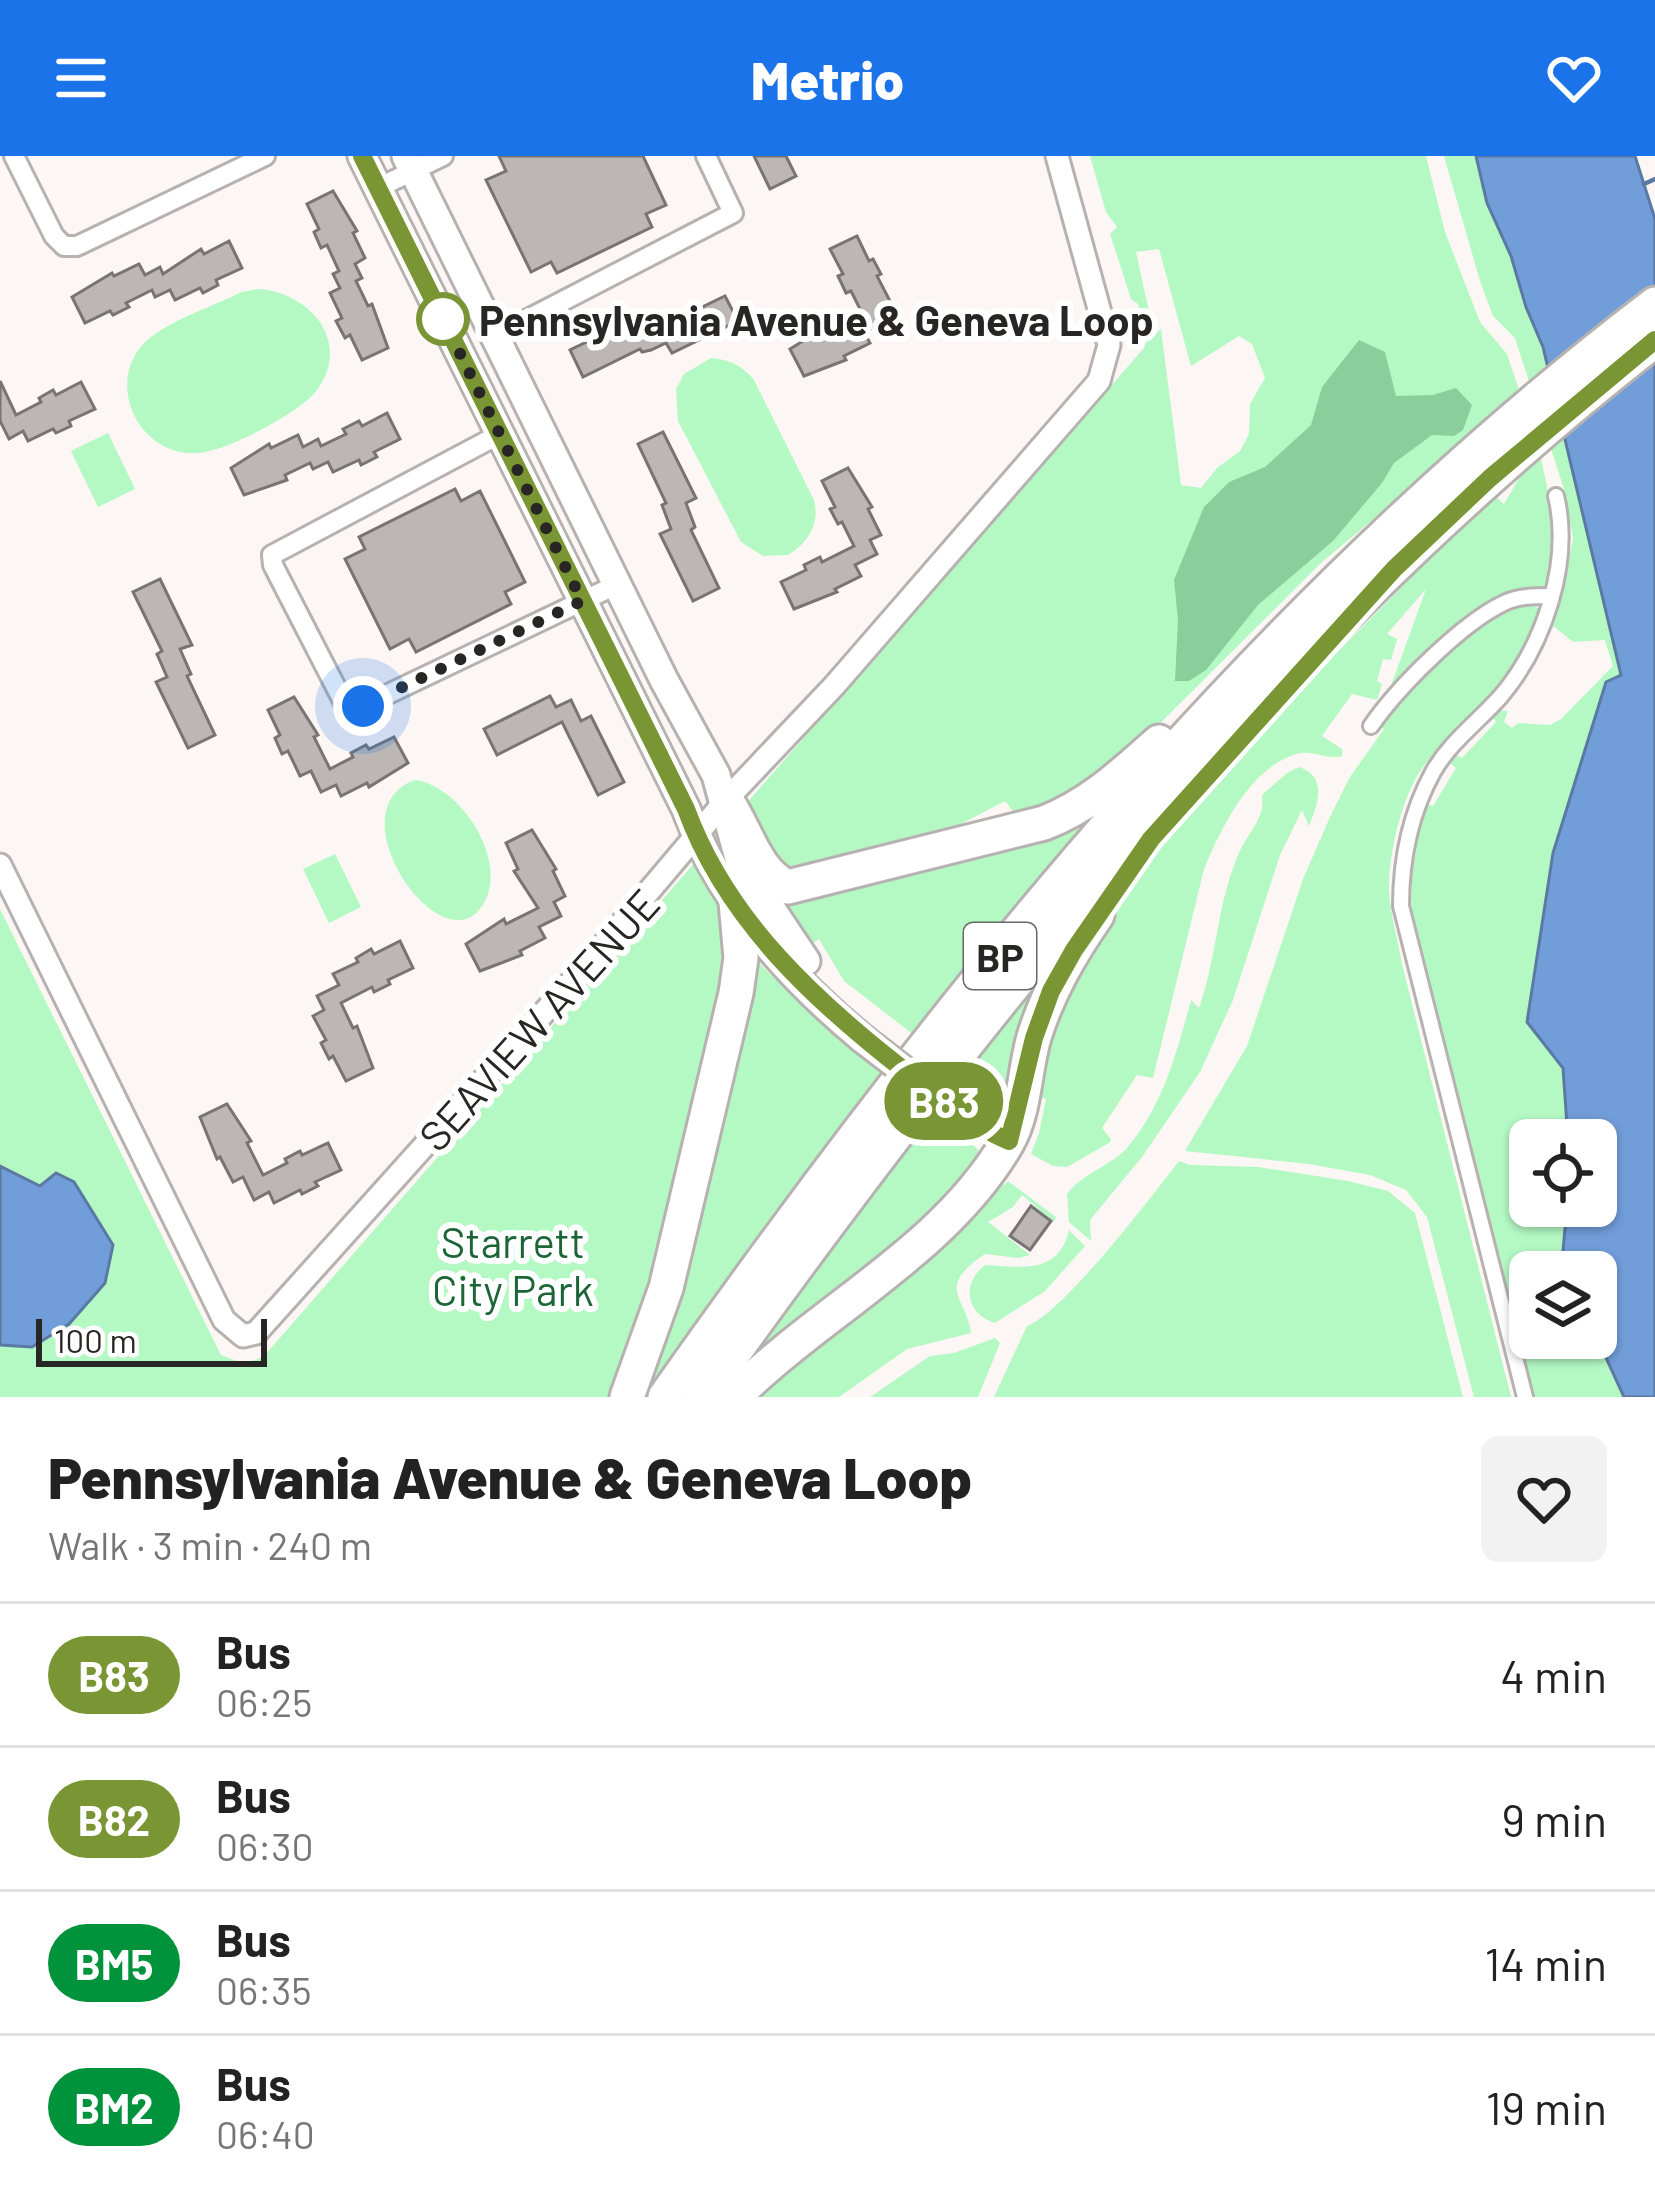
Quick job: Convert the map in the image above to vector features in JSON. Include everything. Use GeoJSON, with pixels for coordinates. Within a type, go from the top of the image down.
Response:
{"type":"FeatureCollection","features":[{"type":"Feature","properties":{"kind":"highway","name":"BP"},"geometry":{"type":"LineString","coordinates":[[665,1397],[818,1187],[1026,924],[1178,748],[1275,644],[1384,558],[1655,304]]}},
{"type":"Feature","properties":{"kind":"highway","name":"BP"},"geometry":{"type":"LineString","coordinates":[[1515,438],[1655,340]]}},
{"type":"Feature","properties":{"kind":"highway","name":"BP"},"geometry":{"type":"LineString","coordinates":[[702,1397],[908,1119],[1052,940],[1384,558]]}},
{"type":"Feature","properties":{"kind":"highway"},"geometry":{"type":"LineString","coordinates":[[726,800],[763,867],[773,880],[788,887],[1044,823],[1077,810],[1106,790],[1384,558]]}},
{"type":"Feature","properties":{"kind":"highway"},"geometry":{"type":"LineString","coordinates":[[734,1397],[785,1349],[929,1237],[959,1206],[1009,1141],[1034,1038],[1051,991],[1086,931],[1151,839],[1384,558]]}},
{"type":"Feature","properties":{"kind":"highway"},"geometry":{"type":"LineString","coordinates":[[627,1397],[666,1288],[736,993],[741,958],[736,902]]}},
{"type":"Feature","properties":{"kind":"main road"},"geometry":{"type":"LineString","coordinates":[[362,156],[697,839],[736,902],[822,1005],[869,1031],[1009,1141]]}},
{"type":"Feature","properties":{"kind":"main road"},"geometry":{"type":"LineString","coordinates":[[410,163],[726,800],[740,862],[794,949],[869,1031]]}},
{"type":"Feature","properties":{"kind":"street"},"geometry":{"type":"LineString","coordinates":[[14,156],[53,236],[64,246],[77,246],[265,156]]}},
{"type":"Feature","properties":{"kind":"street"},"geometry":{"type":"LineString","coordinates":[[378,188],[410,163],[443,156]]}},
{"type":"Feature","properties":{"kind":"street"},"geometry":{"type":"LineString","coordinates":[[496,336],[734,213],[706,156]]}},
{"type":"Feature","properties":{"kind":"street","name":"SEAVIEW AVENUE"},"geometry":{"type":"LineString","coordinates":[[0,865],[224,1320],[243,1336],[256,1333],[697,839],[726,800],[834,686],[1099,381],[1109,345],[1058,156]]}},
{"type":"Feature","properties":{"kind":"street"},"geometry":{"type":"LineString","coordinates":[[500,434],[272,554],[273,565],[344,704],[353,709],[616,585]]}},
{"type":"Feature","properties":{"kind":"street"},"geometry":{"type":"LineString","coordinates":[[1525,1397],[1401,906],[1401,881],[1411,824],[1434,770],[1504,693],[1535,642],[1560,552],[1556,496]]}},
{"type":"Feature","properties":{"kind":"street"},"geometry":{"type":"LineString","coordinates":[[1371,726],[1418,670],[1486,614],[1504,602],[1551,596]]}},
{"type":"Feature","properties":{"kind":"green space","name":"Starrett City Park"},"geometry":{"type":"Polygon","coordinates":[[[1090,156],[1426,156],[1445,232],[1480,322],[1507,354],[1521,396],[1322,562],[1106,777],[1019,819],[1005,801],[940,835],[792,874],[729,959],[682,1187],[617,1397],[0,1397],[0,909],[221,1355],[245,1364],[264,1356],[1144,348],[1147,339],[1138,304],[1131,299],[1110,234],[1117,227],[1106,212],[1090,156]],[[1159,249],[1136,252],[1154,335],[1161,329],[1181,485],[1201,488],[1240,451],[1249,434],[1250,404],[1265,378],[1252,344],[1239,336],[1191,366],[1159,249]]]}},
{"type":"Feature","properties":{"kind":"green space"},"geometry":{"type":"Polygon","coordinates":[[[1444,156],[1476,156],[1487,203],[1543,347],[1621,676],[1605,682],[1553,853],[1527,1022],[1563,1068],[1567,1119],[1509,1119],[1509,1227],[1565,1227],[1563,1251],[1509,1251],[1509,1304],[1412,930],[1412,866],[1419,819],[1423,803],[1433,806],[1456,768],[1448,761],[1454,754],[1462,758],[1496,722],[1491,715],[1495,710],[1508,711],[1504,722],[1512,728],[1518,723],[1550,725],[1613,666],[1605,640],[1573,642],[1551,624],[1564,588],[1573,538],[1564,489],[1515,338],[1493,316],[1444,156]]]}},
{"type":"Feature","properties":{"kind":"green space"},"geometry":{"type":"Polygon","coordinates":[[[257,289],[293,299],[320,322],[330,354],[317,390],[279,420],[225,446],[197,453],[175,451],[157,442],[142,428],[127,392],[136,353],[172,324],[257,289]]]}},
{"type":"Feature","properties":{"kind":"green space"},"geometry":{"type":"Polygon","coordinates":[[[1359,340],[1385,352],[1396,396],[1433,395],[1456,388],[1472,405],[1463,430],[1454,436],[1432,435],[1394,463],[1333,541],[1258,605],[1206,670],[1189,681],[1175,681],[1178,620],[1174,580],[1204,507],[1229,482],[1265,467],[1311,425],[1322,387],[1359,340]]]}},
{"type":"Feature","properties":{"kind":"green space"},"geometry":{"type":"Polygon","coordinates":[[[711,358],[735,364],[754,380],[814,500],[811,532],[788,555],[763,556],[741,542],[678,421],[676,389],[684,374],[711,358]]]}},
{"type":"Feature","properties":{"kind":"green space"},"geometry":{"type":"Polygon","coordinates":[[[108,433],[135,489],[98,507],[71,451],[108,433]]]}},
{"type":"Feature","properties":{"kind":"green space"},"geometry":{"type":"Polygon","coordinates":[[[1541,459],[1553,514],[1551,586],[1504,595],[1388,694],[1426,589],[1387,634],[1397,639],[1391,660],[1383,659],[1377,700],[1352,694],[1322,736],[1342,749],[1342,756],[1302,753],[1280,761],[1251,786],[1228,818],[1204,869],[1153,1078],[1137,1075],[1102,1128],[1109,1143],[1067,1167],[1053,1166],[1031,1154],[1046,1099],[1036,1097],[1038,1054],[1084,943],[1124,885],[1237,754],[1493,494],[1504,504],[1521,475],[1541,459]]]}},
{"type":"Feature","properties":{"kind":"green space"},"geometry":{"type":"Polygon","coordinates":[[[1527,603],[1538,608],[1523,654],[1433,754],[1412,785],[1397,829],[1389,890],[1402,964],[1511,1397],[1474,1397],[1427,1217],[1406,1190],[1370,1175],[1309,1164],[1185,1151],[1247,1046],[1303,879],[1350,777],[1384,729],[1381,727],[1466,637],[1487,621],[1527,603]]]}},
{"type":"Feature","properties":{"kind":"green space"},"geometry":{"type":"Polygon","coordinates":[[[1299,767],[1317,784],[1315,809],[1309,826],[1302,810],[1280,855],[1233,1000],[1200,1072],[1142,1157],[1090,1220],[1091,1241],[1069,1222],[1067,1194],[1127,1148],[1150,1114],[1174,1059],[1191,1000],[1199,1008],[1226,891],[1239,853],[1259,818],[1262,795],[1299,767]]]}},
{"type":"Feature","properties":{"kind":"green space"},"geometry":{"type":"Polygon","coordinates":[[[415,780],[450,797],[466,813],[487,852],[488,893],[479,910],[461,920],[439,915],[418,898],[400,875],[388,847],[385,820],[393,796],[415,780]]]}},
{"type":"Feature","properties":{"kind":"green space"},"geometry":{"type":"Polygon","coordinates":[[[1067,822],[1080,830],[1073,843],[914,1035],[844,981],[819,939],[808,946],[782,907],[782,899],[1067,822]]]}},
{"type":"Feature","properties":{"kind":"green space"},"geometry":{"type":"Polygon","coordinates":[[[335,854],[361,907],[329,923],[303,869],[335,854]]]}},
{"type":"Feature","properties":{"kind":"green space"},"geometry":{"type":"Polygon","coordinates":[[[1049,959],[1008,1083],[998,1095],[987,1093],[958,1070],[1049,959]]]}},
{"type":"Feature","properties":{"kind":"green space"},"geometry":{"type":"Polygon","coordinates":[[[758,962],[819,1022],[885,1073],[645,1397],[632,1397],[751,966],[758,962]]]}},
{"type":"Feature","properties":{"kind":"green space"},"geometry":{"type":"Polygon","coordinates":[[[930,1109],[981,1152],[982,1162],[894,1250],[768,1345],[760,1342],[930,1109]]]}},
{"type":"Feature","properties":{"kind":"green space"},"geometry":{"type":"Polygon","coordinates":[[[1179,1161],[1348,1181],[1388,1191],[1415,1213],[1463,1397],[994,1397],[1027,1326],[1084,1277],[1179,1161]]]}},
{"type":"Feature","properties":{"kind":"green space"},"geometry":{"type":"Polygon","coordinates":[[[995,1177],[1004,1185],[1008,1181],[1056,1217],[1054,1222],[1022,1195],[1013,1207],[988,1222],[1030,1255],[985,1254],[961,1276],[957,1293],[971,1333],[907,1349],[839,1397],[740,1397],[995,1177]]]}},
{"type":"Feature","properties":{"kind":"green space"},"geometry":{"type":"Polygon","coordinates":[[[1069,1230],[1085,1246],[1045,1291],[995,1323],[978,1313],[970,1290],[985,1265],[1025,1267],[1048,1261],[1064,1245],[1069,1230]]]}},
{"type":"Feature","properties":{"kind":"green space"},"geometry":{"type":"Polygon","coordinates":[[[995,1338],[1000,1343],[978,1397],[870,1397],[930,1356],[995,1338]]]}},
{"type":"Feature","properties":{"kind":"green space"},"geometry":{"type":"Polygon","coordinates":[[[1523,1359],[1607,1359],[1624,1397],[1533,1397],[1523,1359]]]}},
{"type":"Feature","properties":{"kind":"water"},"geometry":{"type":"Polygon","coordinates":[[[1476,156],[1635,156],[1655,219],[1655,1397],[1624,1397],[1607,1359],[1617,1359],[1617,1251],[1563,1251],[1565,1227],[1617,1227],[1617,1119],[1567,1119],[1563,1068],[1527,1022],[1553,853],[1606,682],[1621,675],[1543,347],[1487,203],[1476,156]]]}},
{"type":"Feature","properties":{"kind":"water"},"geometry":{"type":"Polygon","coordinates":[[[0,1166],[40,1186],[56,1173],[74,1182],[113,1245],[105,1283],[69,1324],[32,1347],[0,1345],[0,1166]]]}},
{"type":"Feature","properties":{"kind":"building"},"geometry":{"type":"Polygon","coordinates":[[[499,156],[643,156],[666,205],[646,214],[652,227],[557,273],[551,262],[531,272],[486,180],[506,171],[499,156]]]}},
{"type":"Feature","properties":{"kind":"building"},"geometry":{"type":"Polygon","coordinates":[[[754,156],[786,156],[796,176],[770,189],[754,156]]]}},
{"type":"Feature","properties":{"kind":"building"},"geometry":{"type":"Polygon","coordinates":[[[333,191],[357,231],[353,233],[365,258],[355,264],[362,278],[356,281],[368,306],[372,304],[388,348],[362,360],[350,335],[345,338],[336,321],[342,318],[330,293],[340,288],[333,274],[339,271],[327,245],[321,248],[314,232],[319,229],[307,204],[333,191]]]}},
{"type":"Feature","properties":{"kind":"building"},"geometry":{"type":"Polygon","coordinates":[[[857,236],[881,274],[877,276],[890,301],[878,307],[886,322],[864,332],[870,343],[844,356],[846,360],[804,376],[790,349],[829,325],[831,329],[862,313],[851,291],[846,293],[838,276],[843,274],[830,249],[857,236]]]}},
{"type":"Feature","properties":{"kind":"building"},"geometry":{"type":"Polygon","coordinates":[[[229,241],[242,268],[216,280],[218,285],[203,293],[200,288],[175,300],[170,290],[155,297],[152,290],[113,315],[110,311],[85,323],[72,297],[112,273],[139,264],[145,275],[160,267],[163,274],[201,249],[204,254],[229,241]]]}},
{"type":"Feature","properties":{"kind":"building"},"geometry":{"type":"Polygon","coordinates":[[[725,296],[738,321],[672,353],[666,343],[640,349],[583,377],[570,350],[636,318],[641,328],[664,319],[667,324],[725,296]]]}},
{"type":"Feature","properties":{"kind":"building"},"geometry":{"type":"Polygon","coordinates":[[[0,381],[16,415],[53,390],[56,395],[81,382],[95,409],[56,433],[53,429],[28,441],[23,431],[9,439],[0,421],[0,381]]]}},
{"type":"Feature","properties":{"kind":"building"},"geometry":{"type":"Polygon","coordinates":[[[387,413],[400,439],[374,452],[377,457],[361,465],[359,460],[333,472],[328,462],[313,469],[310,463],[285,475],[287,480],[244,495],[231,468],[269,444],[271,448],[298,435],[303,447],[318,439],[321,446],[346,434],[343,429],[359,421],[362,426],[387,413]]]}},
{"type":"Feature","properties":{"kind":"building"},"geometry":{"type":"Polygon","coordinates":[[[663,432],[696,498],[686,503],[695,527],[691,530],[719,588],[693,601],[660,534],[671,529],[662,505],[666,503],[638,444],[663,432]]]}},
{"type":"Feature","properties":{"kind":"building"},"geometry":{"type":"Polygon","coordinates":[[[848,468],[872,507],[868,509],[881,535],[870,540],[877,554],[855,565],[861,576],[835,589],[837,592],[794,609],[781,582],[820,557],[822,562],[854,546],[830,509],[835,507],[822,481],[848,468]]]}},
{"type":"Feature","properties":{"kind":"building"},"geometry":{"type":"Polygon","coordinates":[[[455,489],[461,501],[480,491],[525,582],[505,592],[511,604],[416,652],[409,639],[390,649],[345,559],[365,549],[359,537],[455,489]]]}},
{"type":"Feature","properties":{"kind":"building"},"geometry":{"type":"Polygon","coordinates":[[[160,579],[192,645],[180,649],[191,674],[187,676],[215,735],[188,748],[156,682],[167,677],[157,654],[162,651],[133,592],[160,579]]]}},
{"type":"Feature","properties":{"kind":"building"},"geometry":{"type":"Polygon","coordinates":[[[550,696],[556,707],[571,700],[581,721],[591,716],[624,782],[598,795],[562,722],[497,755],[484,729],[550,696]]]}},
{"type":"Feature","properties":{"kind":"building"},"geometry":{"type":"Polygon","coordinates":[[[294,697],[318,735],[314,737],[330,769],[366,745],[369,749],[394,737],[408,763],[369,787],[367,783],[341,796],[336,785],[321,792],[311,771],[300,776],[288,751],[282,754],[275,738],[280,735],[268,710],[294,697]]]}},
{"type":"Feature","properties":{"kind":"building"},"geometry":{"type":"Polygon","coordinates":[[[532,830],[556,869],[565,896],[554,902],[561,916],[539,927],[545,938],[520,951],[522,955],[480,971],[466,944],[504,919],[506,924],[538,908],[514,871],[518,869],[506,843],[532,830]]]}},
{"type":"Feature","properties":{"kind":"building"},"geometry":{"type":"Polygon","coordinates":[[[400,941],[413,968],[374,992],[372,987],[341,1003],[353,1028],[357,1026],[373,1068],[346,1081],[321,1043],[326,1040],[313,1016],[324,1010],[317,996],[339,985],[333,974],[358,962],[356,958],[400,941]]]}},
{"type":"Feature","properties":{"kind":"building"},"geometry":{"type":"Polygon","coordinates":[[[227,1104],[251,1141],[247,1143],[263,1175],[300,1151],[302,1155],[328,1143],[341,1170],[302,1194],[300,1190],[274,1203],[269,1192],[254,1200],[243,1177],[233,1182],[220,1157],[217,1159],[200,1117],[227,1104]]]}},
{"type":"Feature","properties":{"kind":"building"},"geometry":{"type":"Polygon","coordinates":[[[1031,1206],[1051,1221],[1030,1250],[1010,1236],[1031,1206]]]}},
{"type":"Feature","properties":{"kind":"waterway"},"geometry":{"type":"LineString","coordinates":[[1644,184],[1655,179]]}},
{"type":"Feature","properties":{"kind":"bus line","name":"B83"},"geometry":{"type":"LineString","coordinates":[[362,156],[707,860],[787,968],[822,1005],[982,1130],[1009,1141],[1034,1038],[1051,991],[1151,839],[1394,569],[1490,478],[1655,340]]}},
{"type":"Feature","properties":{"kind":"place","name":"Pennsylvania Avenue & Geneva Loop"},"geometry":{"type":"Point","coordinates":[443,319]}},
{"type":"Feature","properties":{"kind":"route"},"geometry":{"type":"LineString","coordinates":[[363,706],[582,601],[443,319]]}}]}
